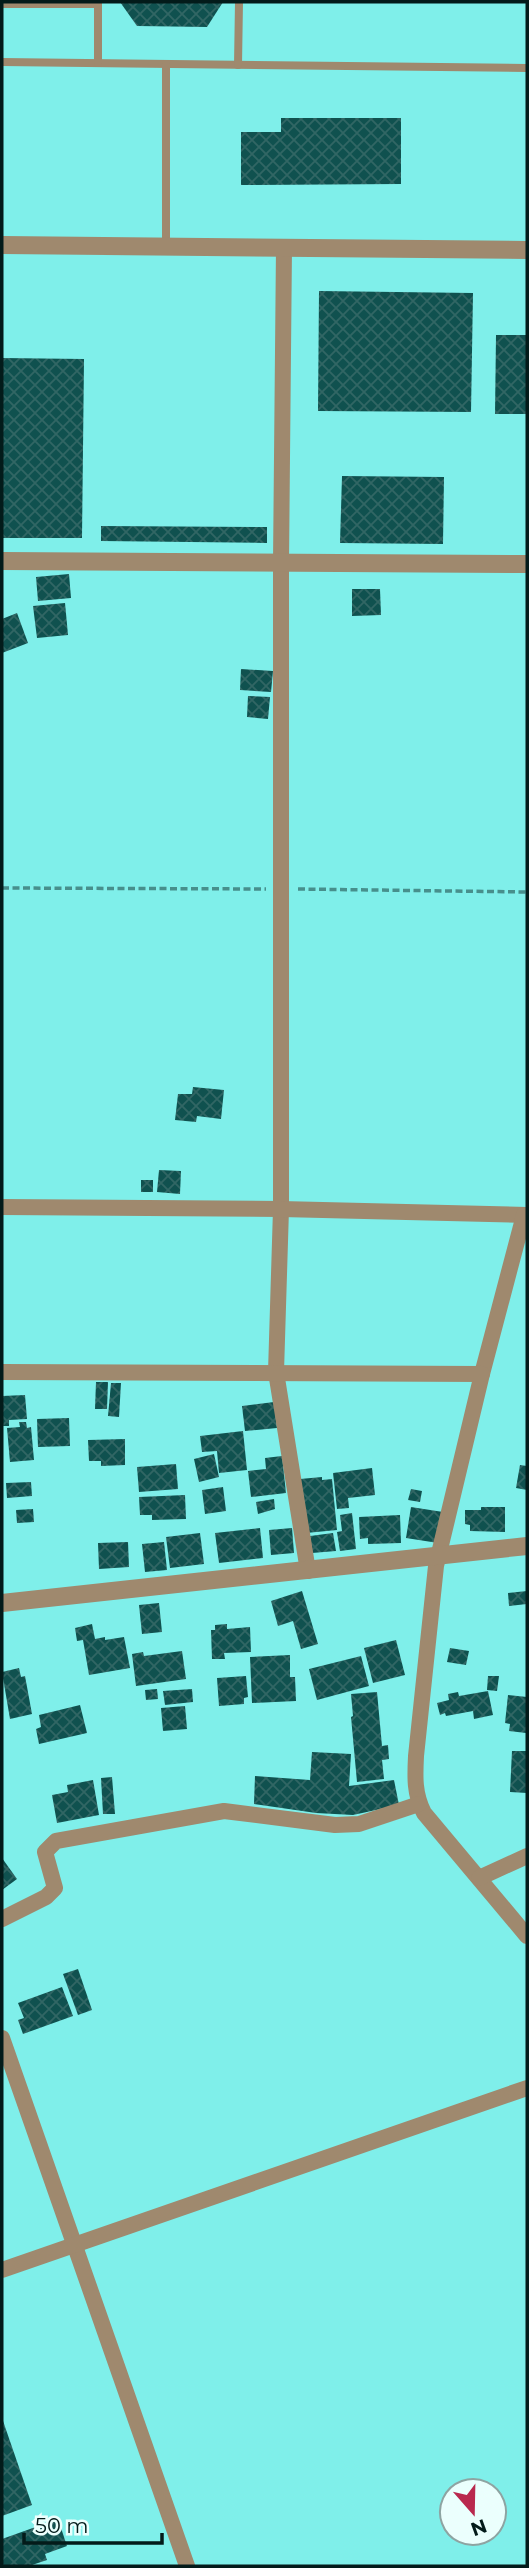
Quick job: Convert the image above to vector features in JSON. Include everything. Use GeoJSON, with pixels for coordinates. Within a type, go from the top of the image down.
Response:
{"type":"FeatureCollection","features":[{"type":"Feature","properties":{"kind":"street"},"geometry":{"type":"LineString","coordinates":[[2,245],[527,250]]}},
{"type":"Feature","properties":{"kind":"street"},"geometry":{"type":"LineString","coordinates":[[284,247],[281,1209],[276,1372],[308,1571]]}},
{"type":"Feature","properties":{"kind":"street"},"geometry":{"type":"LineString","coordinates":[[2,561],[527,564]]}},
{"type":"Feature","properties":{"kind":"street"},"geometry":{"type":"LineString","coordinates":[[2,1207],[281,1209],[526,1215],[482,1374],[436,1566],[415,1788],[424,1813],[527,1936]]}},
{"type":"Feature","properties":{"kind":"street"},"geometry":{"type":"LineString","coordinates":[[2,1372],[482,1374]]}},
{"type":"Feature","properties":{"kind":"street"},"geometry":{"type":"LineString","coordinates":[[2,1603],[439,1558],[527,1546]]}},
{"type":"Feature","properties":{"kind":"street"},"geometry":{"type":"LineString","coordinates":[[2,1919],[46,1897],[55,1888],[45,1852],[56,1841],[224,1811],[335,1825],[359,1824],[419,1804]]}},
{"type":"Feature","properties":{"kind":"street"},"geometry":{"type":"LineString","coordinates":[[479,1878],[527,1856]]}},
{"type":"Feature","properties":{"kind":"street"},"geometry":{"type":"LineString","coordinates":[[2,2038],[187,2566]]}},
{"type":"Feature","properties":{"kind":"street"},"geometry":{"type":"LineString","coordinates":[[2,2270],[527,2088]]}},
{"type":"Feature","properties":{"kind":"lane"},"geometry":{"type":"LineString","coordinates":[[238,65],[239,2]]}},
{"type":"Feature","properties":{"kind":"lane"},"geometry":{"type":"LineString","coordinates":[[2,4],[98,3],[98,63]]}},
{"type":"Feature","properties":{"kind":"lane"},"geometry":{"type":"LineString","coordinates":[[2,62],[527,68]]}},
{"type":"Feature","properties":{"kind":"lane"},"geometry":{"type":"LineString","coordinates":[[166,64],[166,246]]}},
{"type":"Feature","properties":{"kind":"building"},"geometry":{"type":"Polygon","coordinates":[[[120,2],[223,2],[207,27],[137,26],[120,2]]]}},
{"type":"Feature","properties":{"kind":"building"},"geometry":{"type":"Polygon","coordinates":[[[281,118],[401,118],[401,184],[241,185],[241,132],[281,132],[281,118]]]}},
{"type":"Feature","properties":{"kind":"building"},"geometry":{"type":"Polygon","coordinates":[[[319,291],[473,293],[471,412],[318,411],[319,291]]]}},
{"type":"Feature","properties":{"kind":"building"},"geometry":{"type":"Polygon","coordinates":[[[496,335],[527,335],[527,414],[495,414],[496,335]]]}},
{"type":"Feature","properties":{"kind":"building"},"geometry":{"type":"Polygon","coordinates":[[[2,358],[84,359],[82,538],[2,538],[2,358]]]}},
{"type":"Feature","properties":{"kind":"building"},"geometry":{"type":"Polygon","coordinates":[[[342,476],[444,477],[443,544],[340,543],[342,476]]]}},
{"type":"Feature","properties":{"kind":"building"},"geometry":{"type":"Polygon","coordinates":[[[101,526],[267,527],[267,543],[101,541],[101,526]]]}},
{"type":"Feature","properties":{"kind":"building"},"geometry":{"type":"Polygon","coordinates":[[[69,574],[71,598],[38,601],[36,577],[69,574]]]}},
{"type":"Feature","properties":{"kind":"building"},"geometry":{"type":"Polygon","coordinates":[[[352,589],[380,589],[381,615],[352,616],[352,589]]]}},
{"type":"Feature","properties":{"kind":"building"},"geometry":{"type":"Polygon","coordinates":[[[65,603],[68,635],[37,638],[33,606],[65,603]]]}},
{"type":"Feature","properties":{"kind":"building"},"geometry":{"type":"Polygon","coordinates":[[[17,613],[28,643],[2,653],[2,619],[17,613]]]}},
{"type":"Feature","properties":{"kind":"building"},"geometry":{"type":"Polygon","coordinates":[[[241,669],[273,671],[271,692],[240,690],[241,669]]]}},
{"type":"Feature","properties":{"kind":"building"},"geometry":{"type":"Polygon","coordinates":[[[248,696],[270,697],[268,719],[247,717],[248,696]]]}},
{"type":"Feature","properties":{"kind":"building"},"geometry":{"type":"Polygon","coordinates":[[[193,1087],[224,1090],[221,1119],[197,1116],[196,1122],[175,1120],[178,1094],[192,1094],[193,1087]]]}},
{"type":"Feature","properties":{"kind":"building"},"geometry":{"type":"Polygon","coordinates":[[[159,1170],[181,1171],[180,1194],[157,1192],[159,1170]]]}},
{"type":"Feature","properties":{"kind":"building"},"geometry":{"type":"Polygon","coordinates":[[[141,1180],[153,1180],[153,1192],[141,1192],[141,1180]]]}},
{"type":"Feature","properties":{"kind":"building"},"geometry":{"type":"Polygon","coordinates":[[[96,1382],[108,1382],[107,1409],[95,1409],[96,1382]]]}},
{"type":"Feature","properties":{"kind":"building"},"geometry":{"type":"Polygon","coordinates":[[[111,1383],[121,1383],[119,1417],[108,1416],[111,1383]]]}},
{"type":"Feature","properties":{"kind":"building"},"geometry":{"type":"Polygon","coordinates":[[[25,1395],[27,1419],[9,1420],[9,1426],[2,1426],[2,1396],[25,1395]]]}},
{"type":"Feature","properties":{"kind":"building"},"geometry":{"type":"Polygon","coordinates":[[[274,1402],[277,1428],[245,1431],[242,1406],[274,1402]]]}},
{"type":"Feature","properties":{"kind":"building"},"geometry":{"type":"Polygon","coordinates":[[[69,1418],[70,1446],[38,1447],[37,1419],[69,1418]]]}},
{"type":"Feature","properties":{"kind":"building"},"geometry":{"type":"Polygon","coordinates":[[[19,1422],[26,1422],[27,1428],[31,1427],[34,1460],[10,1462],[7,1428],[20,1427],[19,1422]]]}},
{"type":"Feature","properties":{"kind":"building"},"geometry":{"type":"Polygon","coordinates":[[[243,1431],[247,1470],[219,1473],[217,1451],[202,1452],[200,1436],[243,1431]]]}},
{"type":"Feature","properties":{"kind":"building"},"geometry":{"type":"Polygon","coordinates":[[[125,1439],[125,1465],[101,1466],[101,1461],[89,1461],[88,1440],[125,1439]]]}},
{"type":"Feature","properties":{"kind":"building"},"geometry":{"type":"Polygon","coordinates":[[[214,1454],[219,1477],[199,1482],[194,1459],[214,1454]]]}},
{"type":"Feature","properties":{"kind":"building"},"geometry":{"type":"Polygon","coordinates":[[[282,1456],[286,1493],[251,1497],[248,1471],[266,1469],[265,1458],[282,1456]]]}},
{"type":"Feature","properties":{"kind":"building"},"geometry":{"type":"Polygon","coordinates":[[[176,1464],[178,1489],[139,1492],[137,1467],[176,1464]]]}},
{"type":"Feature","properties":{"kind":"building"},"geometry":{"type":"Polygon","coordinates":[[[520,1465],[527,1466],[527,1490],[516,1488],[520,1465]]]}},
{"type":"Feature","properties":{"kind":"building"},"geometry":{"type":"Polygon","coordinates":[[[372,1468],[375,1495],[348,1498],[349,1508],[337,1509],[333,1473],[372,1468]]]}},
{"type":"Feature","properties":{"kind":"building"},"geometry":{"type":"Polygon","coordinates":[[[322,1477],[322,1480],[332,1479],[337,1530],[306,1533],[300,1479],[322,1477]]]}},
{"type":"Feature","properties":{"kind":"building"},"geometry":{"type":"Polygon","coordinates":[[[31,1482],[32,1496],[7,1498],[6,1483],[31,1482]]]}},
{"type":"Feature","properties":{"kind":"building"},"geometry":{"type":"Polygon","coordinates":[[[223,1487],[226,1511],[205,1514],[202,1490],[223,1487]]]}},
{"type":"Feature","properties":{"kind":"building"},"geometry":{"type":"Polygon","coordinates":[[[411,1489],[422,1491],[420,1502],[408,1500],[411,1489]]]}},
{"type":"Feature","properties":{"kind":"building"},"geometry":{"type":"Polygon","coordinates":[[[185,1495],[186,1519],[152,1520],[152,1515],[140,1515],[139,1497],[185,1495]]]}},
{"type":"Feature","properties":{"kind":"building"},"geometry":{"type":"Polygon","coordinates":[[[274,1499],[275,1509],[258,1514],[256,1502],[274,1499]]]}},
{"type":"Feature","properties":{"kind":"building"},"geometry":{"type":"Polygon","coordinates":[[[411,1507],[443,1512],[438,1543],[406,1538],[411,1507]]]}},
{"type":"Feature","properties":{"kind":"building"},"geometry":{"type":"Polygon","coordinates":[[[481,1507],[505,1507],[505,1532],[470,1531],[470,1525],[465,1524],[465,1510],[481,1510],[481,1507]]]}},
{"type":"Feature","properties":{"kind":"building"},"geometry":{"type":"Polygon","coordinates":[[[33,1509],[34,1522],[17,1523],[16,1510],[33,1509]]]}},
{"type":"Feature","properties":{"kind":"building"},"geometry":{"type":"Polygon","coordinates":[[[352,1513],[356,1549],[340,1551],[337,1532],[342,1531],[340,1515],[352,1513]]]}},
{"type":"Feature","properties":{"kind":"building"},"geometry":{"type":"Polygon","coordinates":[[[400,1515],[401,1543],[368,1544],[368,1538],[360,1539],[359,1517],[400,1515]]]}},
{"type":"Feature","properties":{"kind":"building"},"geometry":{"type":"Polygon","coordinates":[[[260,1528],[263,1558],[219,1563],[215,1533],[260,1528]]]}},
{"type":"Feature","properties":{"kind":"building"},"geometry":{"type":"Polygon","coordinates":[[[292,1528],[294,1553],[271,1555],[269,1530],[292,1528]]]}},
{"type":"Feature","properties":{"kind":"building"},"geometry":{"type":"Polygon","coordinates":[[[200,1533],[204,1564],[170,1568],[166,1537],[200,1533]]]}},
{"type":"Feature","properties":{"kind":"building"},"geometry":{"type":"Polygon","coordinates":[[[333,1533],[336,1551],[312,1553],[310,1536],[333,1533]]]}},
{"type":"Feature","properties":{"kind":"building"},"geometry":{"type":"Polygon","coordinates":[[[128,1542],[129,1567],[99,1569],[98,1543],[128,1542]]]}},
{"type":"Feature","properties":{"kind":"building"},"geometry":{"type":"Polygon","coordinates":[[[164,1542],[167,1570],[145,1572],[142,1544],[164,1542]]]}},
{"type":"Feature","properties":{"kind":"building"},"geometry":{"type":"Polygon","coordinates":[[[302,1591],[318,1644],[301,1649],[293,1621],[278,1626],[271,1601],[302,1591]]]}},
{"type":"Feature","properties":{"kind":"building"},"geometry":{"type":"Polygon","coordinates":[[[527,1591],[527,1604],[509,1606],[508,1593],[527,1591]]]}},
{"type":"Feature","properties":{"kind":"building"},"geometry":{"type":"Polygon","coordinates":[[[159,1603],[162,1632],[142,1634],[139,1605],[159,1603]]]}},
{"type":"Feature","properties":{"kind":"building"},"geometry":{"type":"Polygon","coordinates":[[[92,1624],[95,1639],[124,1637],[130,1668],[89,1675],[83,1640],[77,1641],[75,1628],[92,1624]]]}},
{"type":"Feature","properties":{"kind":"building"},"geometry":{"type":"Polygon","coordinates":[[[227,1624],[227,1629],[250,1627],[251,1652],[224,1653],[225,1659],[212,1659],[211,1630],[215,1630],[215,1625],[227,1624]]]}},
{"type":"Feature","properties":{"kind":"building"},"geometry":{"type":"Polygon","coordinates":[[[396,1640],[405,1675],[373,1683],[364,1648],[396,1640]]]}},
{"type":"Feature","properties":{"kind":"building"},"geometry":{"type":"Polygon","coordinates":[[[450,1648],[469,1651],[466,1665],[447,1662],[450,1648]]]}},
{"type":"Feature","properties":{"kind":"building"},"geometry":{"type":"Polygon","coordinates":[[[182,1651],[186,1679],[136,1686],[132,1654],[143,1652],[144,1656],[182,1651]]]}},
{"type":"Feature","properties":{"kind":"building"},"geometry":{"type":"Polygon","coordinates":[[[290,1655],[290,1677],[295,1677],[296,1701],[252,1703],[250,1657],[290,1655]]]}},
{"type":"Feature","properties":{"kind":"building"},"geometry":{"type":"Polygon","coordinates":[[[361,1656],[369,1686],[317,1700],[309,1669],[361,1656]]]}},
{"type":"Feature","properties":{"kind":"building"},"geometry":{"type":"Polygon","coordinates":[[[19,1668],[21,1677],[25,1676],[32,1714],[10,1719],[2,1672],[19,1668]]]}},
{"type":"Feature","properties":{"kind":"building"},"geometry":{"type":"Polygon","coordinates":[[[246,1676],[248,1697],[244,1698],[244,1704],[219,1706],[217,1678],[246,1676]]]}},
{"type":"Feature","properties":{"kind":"building"},"geometry":{"type":"Polygon","coordinates":[[[488,1676],[499,1676],[497,1691],[487,1690],[488,1676]]]}},
{"type":"Feature","properties":{"kind":"building"},"geometry":{"type":"Polygon","coordinates":[[[157,1689],[158,1699],[146,1700],[145,1690],[157,1689]]]}},
{"type":"Feature","properties":{"kind":"building"},"geometry":{"type":"Polygon","coordinates":[[[192,1689],[193,1702],[165,1705],[163,1691],[192,1689]]]}},
{"type":"Feature","properties":{"kind":"building"},"geometry":{"type":"Polygon","coordinates":[[[488,1691],[493,1715],[474,1719],[473,1711],[440,1715],[437,1703],[449,1700],[448,1694],[458,1692],[459,1696],[488,1691]]]}},
{"type":"Feature","properties":{"kind":"building"},"geometry":{"type":"Polygon","coordinates":[[[377,1692],[382,1746],[388,1745],[389,1759],[382,1760],[384,1779],[357,1782],[351,1694],[377,1692]]]}},
{"type":"Feature","properties":{"kind":"building"},"geometry":{"type":"Polygon","coordinates":[[[508,1695],[527,1697],[526,1733],[509,1731],[510,1724],[505,1723],[508,1695]]]}},
{"type":"Feature","properties":{"kind":"building"},"geometry":{"type":"Polygon","coordinates":[[[80,1705],[87,1733],[39,1744],[36,1729],[41,1727],[39,1715],[80,1705]]]}},
{"type":"Feature","properties":{"kind":"building"},"geometry":{"type":"Polygon","coordinates":[[[185,1706],[187,1729],[163,1731],[161,1708],[185,1706]]]}},
{"type":"Feature","properties":{"kind":"building"},"geometry":{"type":"Polygon","coordinates":[[[512,1751],[527,1751],[527,1793],[510,1792],[512,1751]]]}},
{"type":"Feature","properties":{"kind":"building"},"geometry":{"type":"Polygon","coordinates":[[[312,1752],[351,1754],[349,1786],[394,1780],[399,1805],[353,1815],[254,1804],[255,1776],[310,1780],[312,1752]]]}},
{"type":"Feature","properties":{"kind":"building"},"geometry":{"type":"Polygon","coordinates":[[[112,1777],[115,1814],[103,1814],[101,1778],[112,1777]]]}},
{"type":"Feature","properties":{"kind":"building"},"geometry":{"type":"Polygon","coordinates":[[[93,1780],[99,1815],[57,1823],[52,1795],[68,1792],[67,1785],[93,1780]]]}},
{"type":"Feature","properties":{"kind":"building"},"geometry":{"type":"Polygon","coordinates":[[[2,1858],[17,1879],[2,1890],[2,1858]]]}},
{"type":"Feature","properties":{"kind":"building"},"geometry":{"type":"Polygon","coordinates":[[[78,1969],[92,2010],[78,2015],[63,1974],[78,1969]]]}},
{"type":"Feature","properties":{"kind":"building"},"geometry":{"type":"Polygon","coordinates":[[[62,1987],[73,2016],[23,2034],[18,2020],[24,2018],[18,2003],[62,1987]]]}},
{"type":"Feature","properties":{"kind":"building"},"geometry":{"type":"Polygon","coordinates":[[[2,2418],[32,2505],[2,2516],[2,2418]]]}},
{"type":"Feature","properties":{"kind":"building"},"geometry":{"type":"Polygon","coordinates":[[[58,2519],[67,2546],[45,2554],[47,2560],[29,2566],[2,2566],[2,2539],[58,2519]]]}}]}
